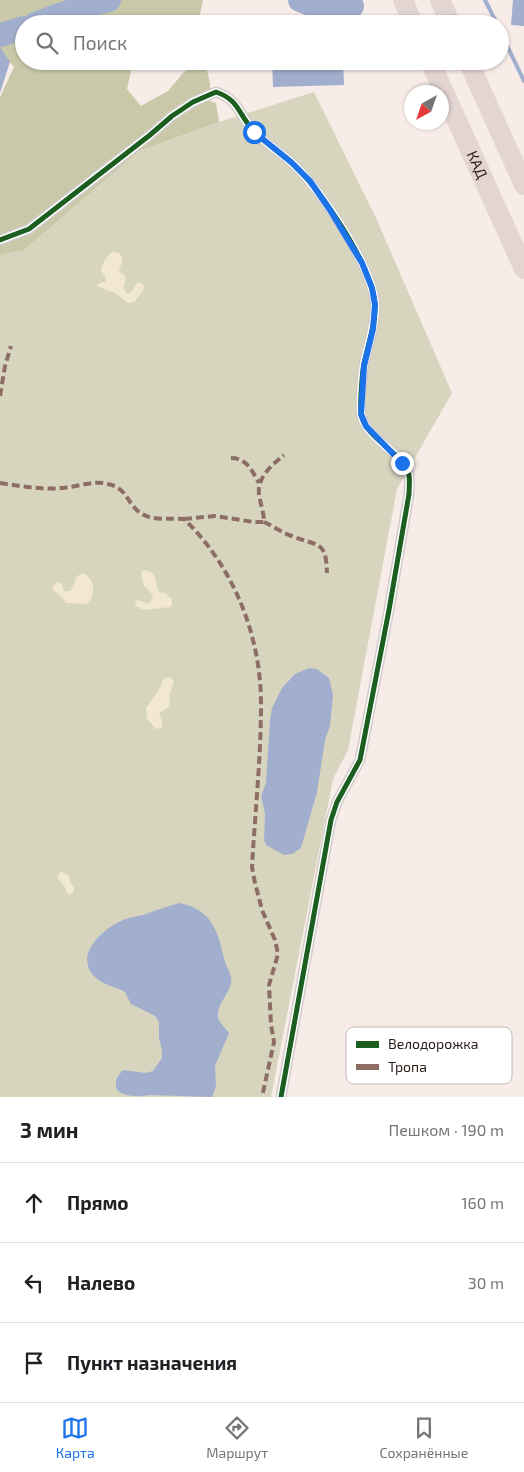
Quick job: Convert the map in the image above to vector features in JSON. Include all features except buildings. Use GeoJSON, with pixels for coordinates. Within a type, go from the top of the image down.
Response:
{"type":"FeatureCollection","features":[{"type":"Feature","properties":{"kind":"highway"},"geometry":{"type":"LineString","coordinates":[[403,0],[410,15]]}},
{"type":"Feature","properties":{"kind":"highway"},"geometry":{"type":"LineString","coordinates":[[440,0],[447,15]]}},
{"type":"Feature","properties":{"kind":"highway","name":"КАД"},"geometry":{"type":"LineString","coordinates":[[434,70],[524,269]]}},
{"type":"Feature","properties":{"kind":"highway"},"geometry":{"type":"LineString","coordinates":[[472,70],[524,185]]}},
{"type":"Feature","properties":{"kind":"street"},"geometry":{"type":"LineString","coordinates":[[0,240],[29,229],[172,116],[192,102],[216,92],[228,96],[254,132],[291,162],[310,181],[362,263],[372,288],[375,305],[373,329],[364,366],[361,414],[366,426],[402,463],[409,474],[409,494],[360,760],[337,802],[331,820],[281,1097]]}},
{"type":"Feature","properties":{"kind":"shaded area"},"geometry":{"type":"Polygon","coordinates":[[[314,92],[376,218],[452,393],[397,489],[348,750],[333,779],[271,1097],[0,1097],[0,255],[24,250],[139,151],[219,122],[314,92]]]}},
{"type":"Feature","properties":{"kind":"green space"},"geometry":{"type":"Polygon","coordinates":[[[0,0],[203,0],[200,15],[15,15],[15,70],[131,70],[127,89],[141,106],[168,91],[184,72],[188,70],[207,70],[211,102],[216,103],[219,122],[139,151],[24,250],[0,255],[0,97],[14,67],[0,50],[0,0]]]}},
{"type":"Feature","properties":{"kind":"sand"},"geometry":{"type":"Polygon","coordinates":[[[113,252],[119,253],[123,258],[119,271],[126,277],[124,288],[126,293],[129,294],[139,282],[144,285],[143,291],[134,302],[128,303],[117,294],[97,286],[106,281],[101,270],[108,255],[113,252]]]}},
{"type":"Feature","properties":{"kind":"sand"},"geometry":{"type":"Polygon","coordinates":[[[143,570],[154,575],[159,592],[165,593],[172,599],[170,607],[143,610],[136,606],[135,602],[137,600],[148,604],[153,598],[152,594],[144,586],[141,574],[143,570]]]}},
{"type":"Feature","properties":{"kind":"sand"},"geometry":{"type":"Polygon","coordinates":[[[84,573],[88,576],[93,588],[92,597],[86,604],[66,603],[52,589],[54,584],[58,582],[62,584],[64,591],[70,591],[77,576],[84,573]]]}},
{"type":"Feature","properties":{"kind":"sand"},"geometry":{"type":"Polygon","coordinates":[[[168,677],[174,682],[170,693],[169,707],[159,713],[163,723],[161,728],[156,729],[147,719],[146,708],[159,690],[163,680],[168,677]]]}},
{"type":"Feature","properties":{"kind":"sand"},"geometry":{"type":"Polygon","coordinates":[[[61,872],[69,875],[70,882],[74,887],[74,891],[70,895],[58,879],[58,875],[61,872]]]}},
{"type":"Feature","properties":{"kind":"water"},"geometry":{"type":"Polygon","coordinates":[[[513,0],[524,0],[524,26],[511,25],[513,0]]]}},
{"type":"Feature","properties":{"kind":"water"},"geometry":{"type":"Polygon","coordinates":[[[0,47],[10,62],[0,93],[0,47]]]}},
{"type":"Feature","properties":{"kind":"water"},"geometry":{"type":"Polygon","coordinates":[[[272,70],[343,70],[344,85],[273,87],[272,70]]]}},
{"type":"Feature","properties":{"kind":"water"},"geometry":{"type":"Polygon","coordinates":[[[309,668],[317,669],[329,678],[333,695],[330,726],[325,740],[317,792],[301,848],[292,854],[284,855],[266,845],[264,840],[265,813],[261,796],[266,783],[270,720],[272,708],[282,688],[295,674],[309,668]]]}},
{"type":"Feature","properties":{"kind":"water"},"geometry":{"type":"Polygon","coordinates":[[[179,903],[200,911],[212,924],[217,932],[231,977],[230,987],[218,1012],[220,1021],[229,1033],[215,1066],[216,1086],[212,1097],[128,1095],[117,1090],[117,1079],[123,1070],[146,1073],[153,1071],[162,1058],[159,1022],[155,1016],[131,1004],[125,992],[94,976],[87,960],[89,952],[92,945],[104,931],[119,922],[179,903]]]}},
{"type":"Feature","properties":{"kind":"waterway"},"geometry":{"type":"LineString","coordinates":[[60,15],[109,0]]}},
{"type":"Feature","properties":{"kind":"waterway"},"geometry":{"type":"LineString","coordinates":[[300,0],[327,11],[352,6]]}},
{"type":"Feature","properties":{"kind":"waterway"},"geometry":{"type":"LineString","coordinates":[[330,0],[334,10]]}},
{"type":"Feature","properties":{"kind":"waterway"},"geometry":{"type":"LineString","coordinates":[[485,0],[492,15]]}},
{"type":"Feature","properties":{"kind":"waterway"},"geometry":{"type":"LineString","coordinates":[[0,35],[15,31]]}},
{"type":"Feature","properties":{"kind":"waterway"},"geometry":{"type":"LineString","coordinates":[[509,50],[524,81]]}},
{"type":"Feature","properties":{"kind":"marked path"},"geometry":{"type":"LineString","coordinates":[[0,396],[5,366],[11,346]]}},
{"type":"Feature","properties":{"kind":"marked path"},"geometry":{"type":"LineString","coordinates":[[184,519],[215,516],[264,522],[259,494],[260,482],[266,472],[284,455]]}},
{"type":"Feature","properties":{"kind":"marked path"},"geometry":{"type":"LineString","coordinates":[[231,458],[245,463],[259,483]]}},
{"type":"Feature","properties":{"kind":"marked path"},"geometry":{"type":"LineString","coordinates":[[0,483],[46,488],[97,483],[108,484],[120,489],[133,506],[146,516],[184,519],[217,558],[241,603],[250,628],[260,678],[261,724],[252,867],[262,910],[275,940],[278,954],[269,985],[271,1025],[274,1042],[262,1097]]}},
{"type":"Feature","properties":{"kind":"marked path"},"geometry":{"type":"LineString","coordinates":[[264,522],[288,535],[319,546],[325,554],[327,573]]}},
{"type":"Feature","properties":{"kind":"cycle path"},"geometry":{"type":"LineString","coordinates":[[0,240],[29,229],[172,116],[193,102],[216,92],[230,99],[254,131],[292,163],[316,191],[330,209],[355,249],[372,288],[375,312],[363,369],[361,413],[369,430],[405,467],[409,475],[409,494],[360,760],[337,802],[331,820],[281,1097]]}},
{"type":"Feature","properties":{"kind":"route"},"geometry":{"type":"LineString","coordinates":[[254,132],[291,162],[310,181],[362,263],[372,288],[375,305],[373,329],[364,366],[361,414],[366,426],[402,463]]}}]}
